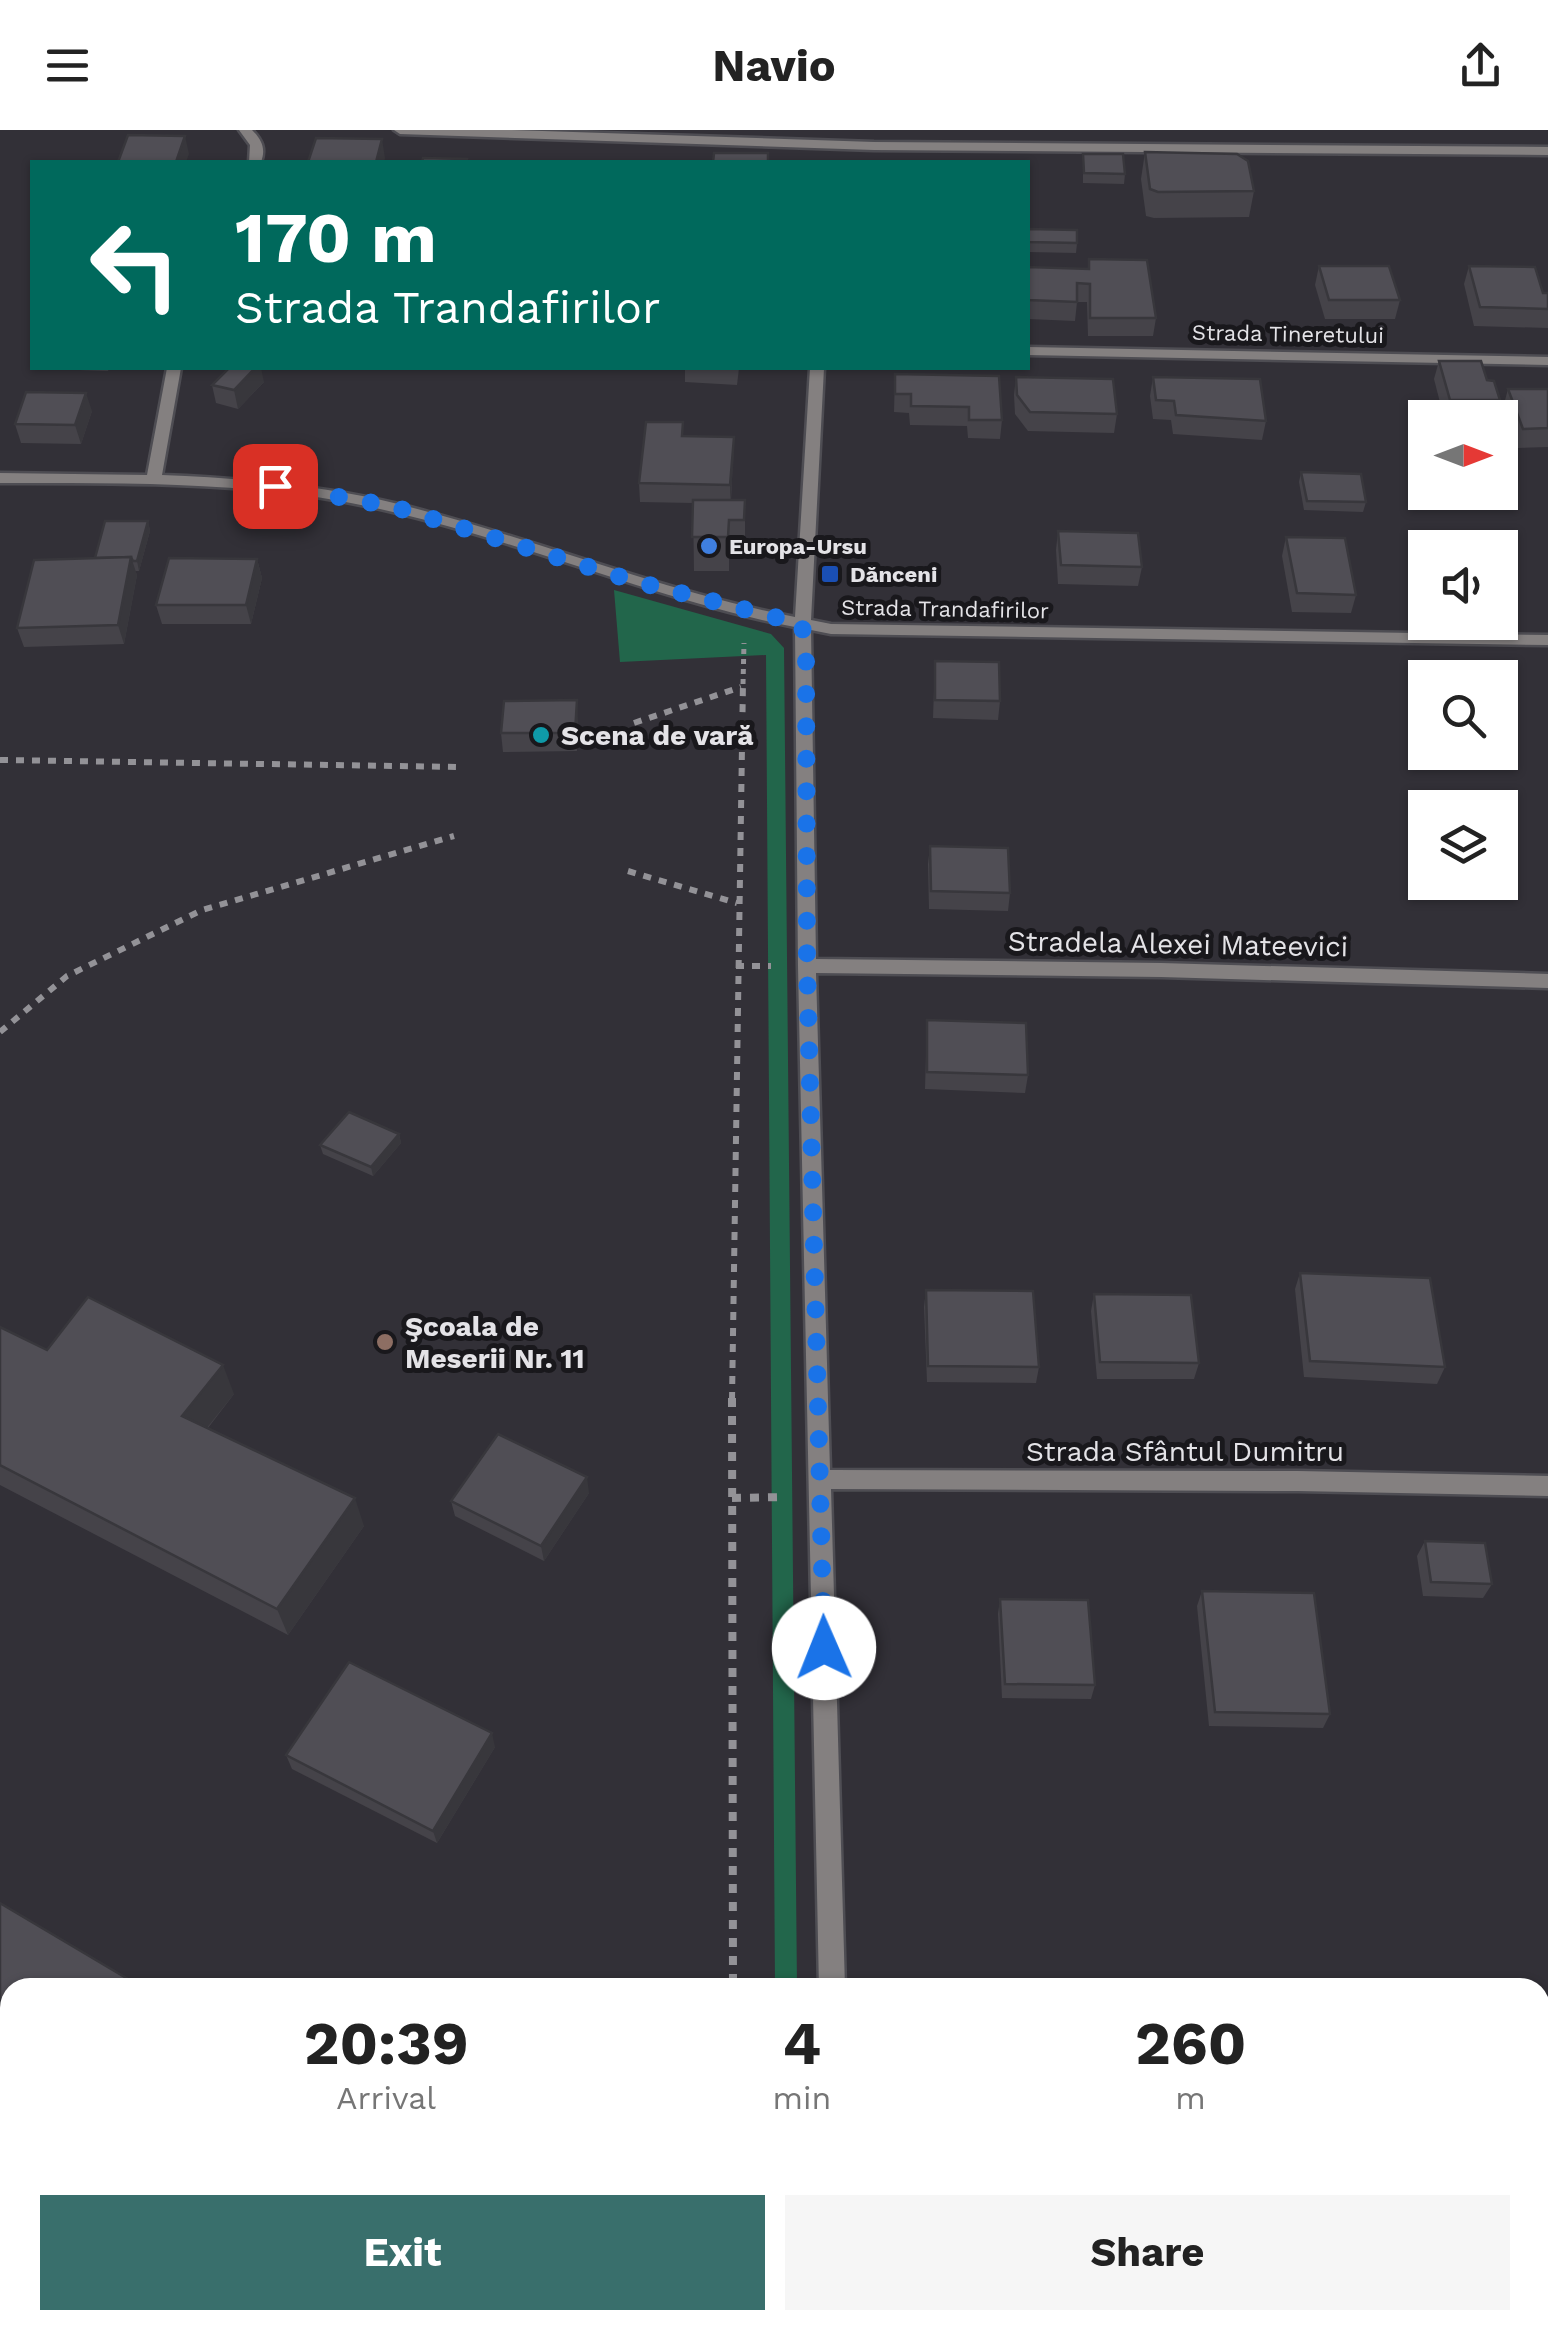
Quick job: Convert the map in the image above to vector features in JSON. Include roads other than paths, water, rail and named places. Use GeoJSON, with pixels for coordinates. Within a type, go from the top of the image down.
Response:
{"type":"FeatureCollection","features":[{"type":"Feature","properties":{"kind":"street"},"geometry":{"type":"LineString","coordinates":[[245,130],[256,139],[259,152],[256,160]]}},
{"type":"Feature","properties":{"kind":"street"},"geometry":{"type":"LineString","coordinates":[[400,130],[1548,150]]}},
{"type":"Feature","properties":{"kind":"street","name":"Strada Tineretului"},"geometry":{"type":"LineString","coordinates":[[1030,351],[1548,361]]}},
{"type":"Feature","properties":{"kind":"street"},"geometry":{"type":"LineString","coordinates":[[154,479],[174,370]]}},
{"type":"Feature","properties":{"kind":"street"},"geometry":{"type":"LineString","coordinates":[[817,370],[802,624],[806,660],[807,966],[832,1978]]}},
{"type":"Feature","properties":{"kind":"street","name":"Strada Trandafirilor"},"geometry":{"type":"LineString","coordinates":[[0,478],[154,479],[275,486],[391,506],[746,612],[864,632],[1548,640]]}},
{"type":"Feature","properties":{"kind":"street","name":"Stradela Alexei Mateevici"},"geometry":{"type":"LineString","coordinates":[[807,966],[1142,970],[1548,982]]}},
{"type":"Feature","properties":{"kind":"street","name":"Strada Sfântul Dumitru"},"geometry":{"type":"LineString","coordinates":[[821,1479],[1548,1486]]}},
{"type":"Feature","properties":{"kind":"place","name":"Europa-Ursu"},"geometry":{"type":"Point","coordinates":[709,546]}},
{"type":"Feature","properties":{"kind":"place","name":"Dănceni"},"geometry":{"type":"Point","coordinates":[830,574]}},
{"type":"Feature","properties":{"kind":"place","name":"Scena de vară"},"geometry":{"type":"Point","coordinates":[541,735]}},
{"type":"Feature","properties":{"kind":"place","name":"Şcoala de Meserii Nr. 11"},"geometry":{"type":"Point","coordinates":[385,1342]}}]}
